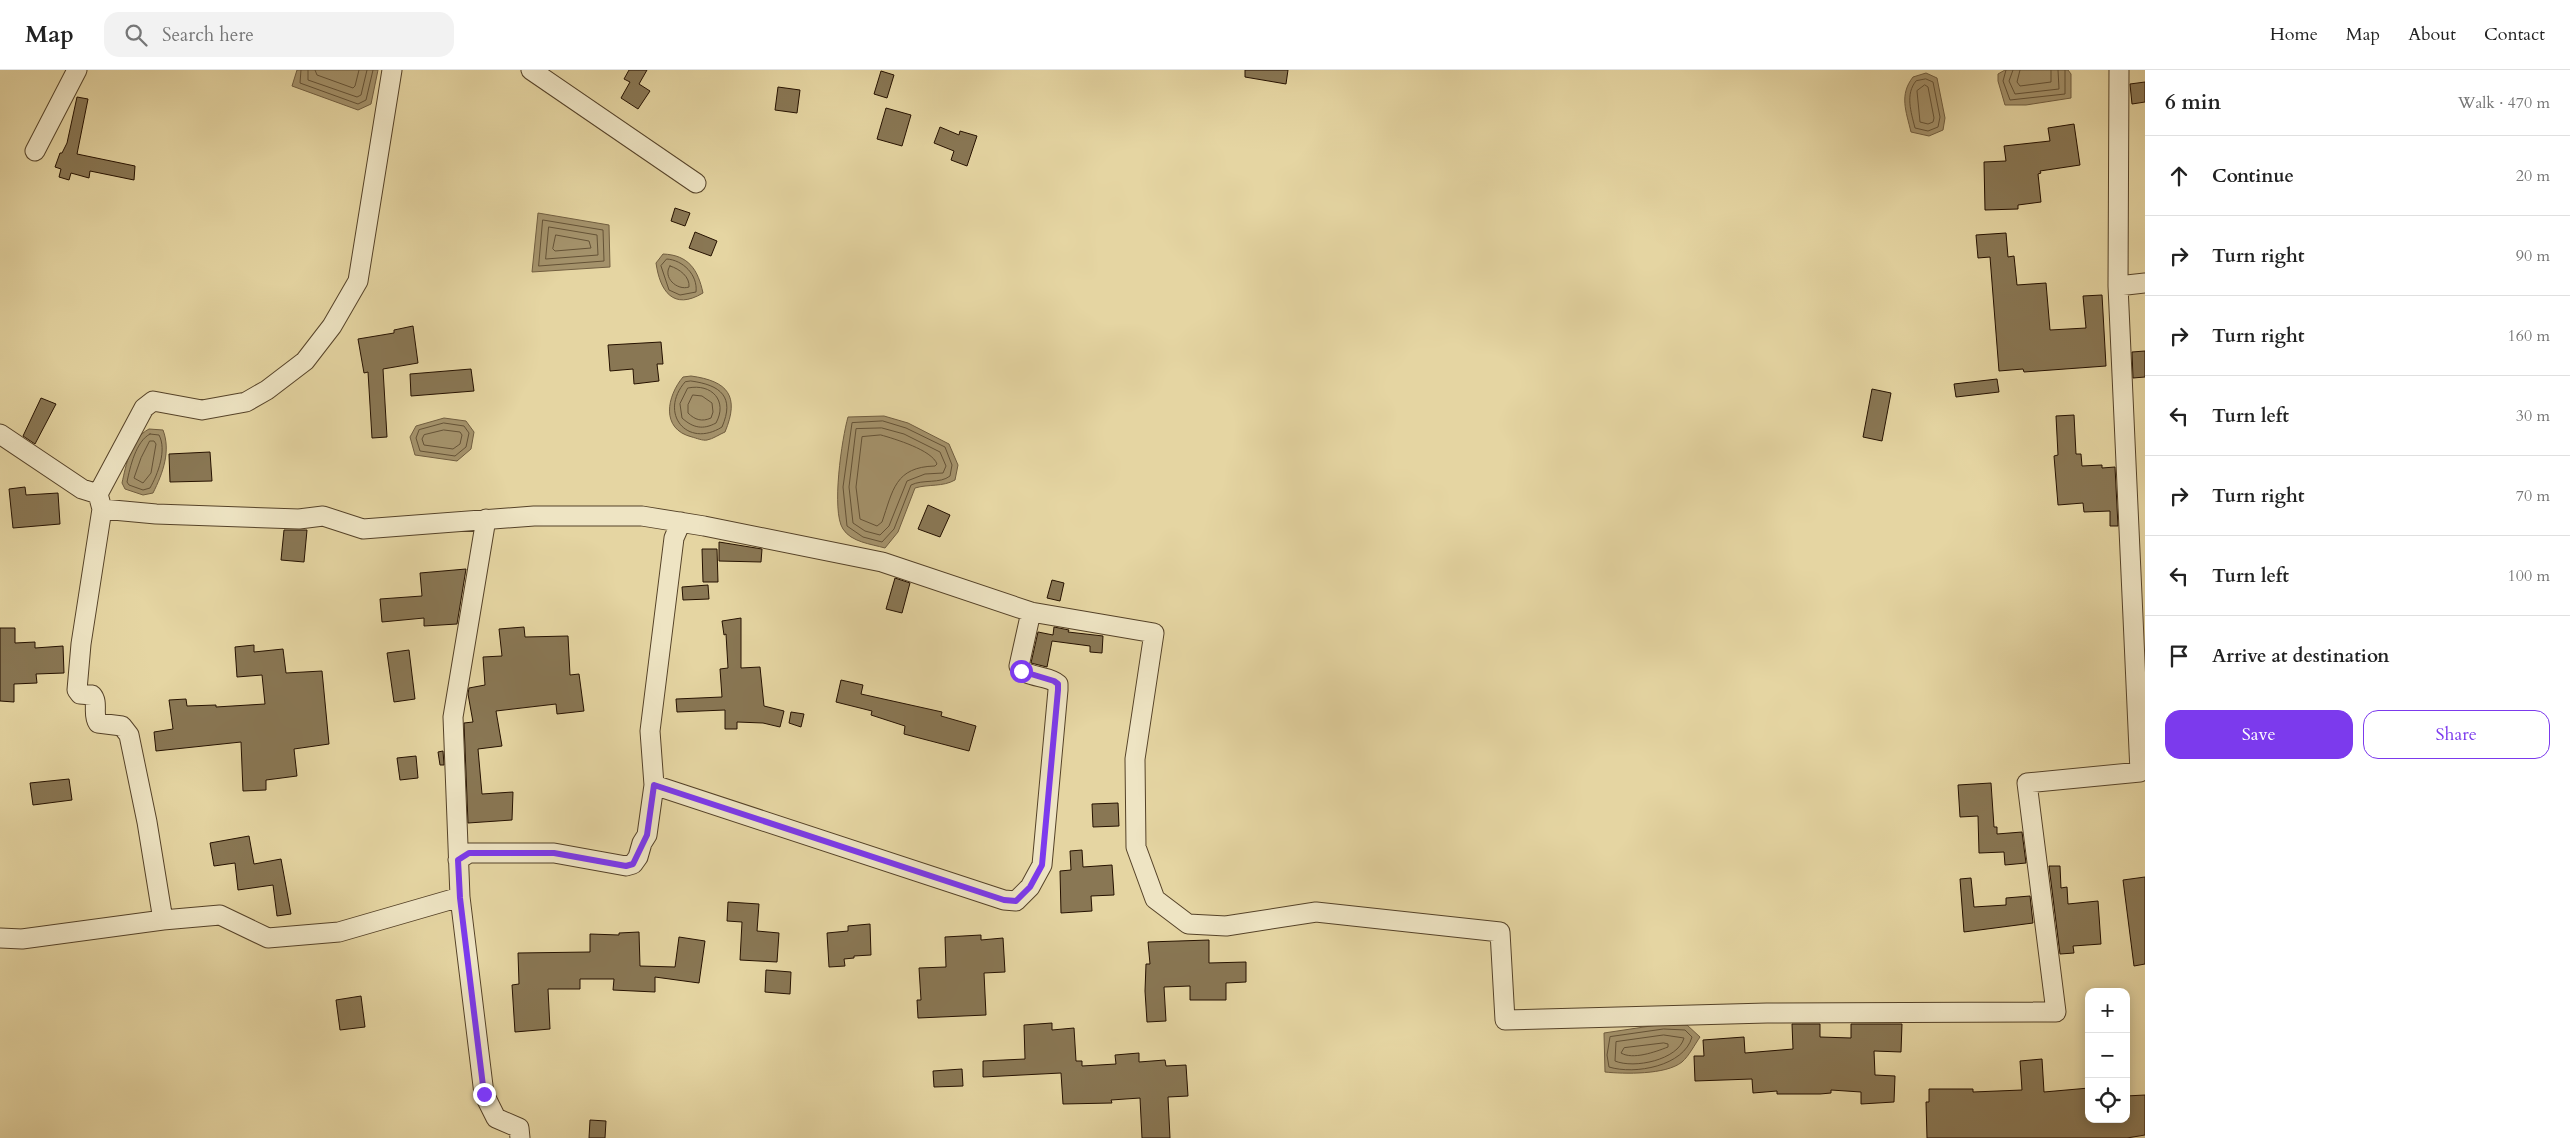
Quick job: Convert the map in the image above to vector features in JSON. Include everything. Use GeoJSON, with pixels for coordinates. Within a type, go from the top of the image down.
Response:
{"type":"FeatureCollection","features":[{"type":"Feature","properties":{"kind":"street"},"geometry":{"type":"LineString","coordinates":[[35,151],[77,70]]}},
{"type":"Feature","properties":{"kind":"street"},"geometry":{"type":"LineString","coordinates":[[162,920],[147,822],[129,735],[122,726],[98,723],[95,719],[95,698],[92,695],[80,694],[76,690],[100,502],[144,408],[153,401],[202,410],[246,402],[266,390],[305,361],[332,326],[358,281],[392,70]]}},
{"type":"Feature","properties":{"kind":"street"},"geometry":{"type":"LineString","coordinates":[[531,70],[696,183]]}},
{"type":"Feature","properties":{"kind":"street"},"geometry":{"type":"LineString","coordinates":[[0,434],[100,502],[156,514],[299,518],[324,516],[363,529],[486,519],[604,514],[642,516],[882,562],[1031,612],[1154,633],[1135,759],[1136,847],[1155,899],[1188,924],[1226,926],[1316,912],[1500,932],[1505,1020],[1767,1013],[2056,1012],[2027,784],[2143,772],[2118,286],[2119,70]]}},
{"type":"Feature","properties":{"kind":"street"},"geometry":{"type":"LineString","coordinates":[[2118,286],[2145,283]]}},
{"type":"Feature","properties":{"kind":"street"},"geometry":{"type":"LineString","coordinates":[[486,519],[453,717],[460,898],[484,1094],[496,1118],[519,1128],[520,1138]]}},
{"type":"Feature","properties":{"kind":"street"},"geometry":{"type":"LineString","coordinates":[[458,860],[469,853],[554,853],[626,866],[633,864],[647,835],[654,785],[650,731],[674,538],[681,522]]}},
{"type":"Feature","properties":{"kind":"street"},"geometry":{"type":"LineString","coordinates":[[654,785],[1004,900],[1016,901],[1030,887],[1042,865],[1058,690],[1058,684],[1054,681],[1025,672],[1019,666],[1031,612]]}},
{"type":"Feature","properties":{"kind":"street"},"geometry":{"type":"LineString","coordinates":[[0,938],[22,939],[162,920],[220,915],[268,938],[339,932],[460,898]]}},
{"type":"Feature","properties":{"kind":"water"},"geometry":{"type":"Polygon","coordinates":[[[297,70],[378,70],[371,104],[358,110],[292,86],[297,70]]]}},
{"type":"Feature","properties":{"kind":"water"},"geometry":{"type":"Polygon","coordinates":[[[2005,70],[2068,70],[2071,74],[2071,98],[2026,105],[2005,105],[1998,81],[1998,74],[2005,70]]]}},
{"type":"Feature","properties":{"kind":"water"},"geometry":{"type":"Polygon","coordinates":[[[1926,73],[1937,78],[1945,118],[1943,130],[1929,136],[1911,132],[1905,103],[1906,90],[1913,77],[1926,73]]]}},
{"type":"Feature","properties":{"kind":"water"},"geometry":{"type":"Polygon","coordinates":[[[538,213],[609,225],[610,267],[532,272],[538,213]]]}},
{"type":"Feature","properties":{"kind":"water"},"geometry":{"type":"Polygon","coordinates":[[[663,254],[680,257],[691,265],[698,277],[703,293],[684,300],[676,299],[670,295],[661,282],[656,263],[663,254]]]}},
{"type":"Feature","properties":{"kind":"water"},"geometry":{"type":"Polygon","coordinates":[[[683,377],[704,378],[722,386],[728,392],[731,400],[731,409],[725,432],[709,439],[702,440],[682,433],[671,420],[670,402],[673,393],[683,377]]]}},
{"type":"Feature","properties":{"kind":"water"},"geometry":{"type":"Polygon","coordinates":[[[884,416],[908,423],[949,444],[958,465],[955,480],[946,484],[915,488],[898,532],[885,548],[851,537],[843,529],[838,507],[839,474],[848,417],[884,416]]]}},
{"type":"Feature","properties":{"kind":"water"},"geometry":{"type":"Polygon","coordinates":[[[444,418],[466,421],[474,432],[471,449],[457,461],[415,455],[410,437],[416,426],[444,418]]]}},
{"type":"Feature","properties":{"kind":"water"},"geometry":{"type":"Polygon","coordinates":[[[149,429],[163,430],[166,454],[163,470],[153,493],[143,495],[125,489],[122,483],[134,445],[143,433],[149,429]]]}},
{"type":"Feature","properties":{"kind":"water"},"geometry":{"type":"Polygon","coordinates":[[[1664,1024],[1687,1025],[1700,1037],[1682,1062],[1656,1071],[1633,1073],[1605,1072],[1604,1033],[1664,1024]]]}},
{"type":"Feature","properties":{"kind":"building"},"geometry":{"type":"Polygon","coordinates":[[[629,70],[647,70],[639,84],[650,91],[638,109],[621,98],[630,82],[624,79],[629,70]]]}},
{"type":"Feature","properties":{"kind":"building"},"geometry":{"type":"Polygon","coordinates":[[[1245,70],[1288,70],[1286,84],[1245,77],[1245,70]]]}},
{"type":"Feature","properties":{"kind":"building"},"geometry":{"type":"Polygon","coordinates":[[[881,71],[894,75],[887,98],[874,94],[881,71]]]}},
{"type":"Feature","properties":{"kind":"building"},"geometry":{"type":"Polygon","coordinates":[[[2145,82],[2145,102],[2132,104],[2130,84],[2145,82]]]}},
{"type":"Feature","properties":{"kind":"building"},"geometry":{"type":"Polygon","coordinates":[[[778,87],[800,90],[797,113],[775,110],[778,87]]]}},
{"type":"Feature","properties":{"kind":"building"},"geometry":{"type":"Polygon","coordinates":[[[77,97],[88,99],[77,154],[135,166],[134,180],[90,171],[89,178],[71,173],[69,180],[59,177],[61,169],[55,167],[60,153],[62,153],[67,143],[77,97]]]}},
{"type":"Feature","properties":{"kind":"building"},"geometry":{"type":"Polygon","coordinates":[[[886,108],[911,115],[902,146],[877,139],[886,108]]]}},
{"type":"Feature","properties":{"kind":"building"},"geometry":{"type":"Polygon","coordinates":[[[2074,124],[2080,165],[2040,171],[2041,173],[2038,174],[2041,202],[2018,205],[2018,209],[1985,210],[1984,162],[2006,161],[2004,146],[2050,141],[2048,128],[2074,124]]]}},
{"type":"Feature","properties":{"kind":"building"},"geometry":{"type":"Polygon","coordinates":[[[940,127],[959,135],[960,131],[977,136],[967,166],[951,160],[954,151],[934,143],[940,127]]]}},
{"type":"Feature","properties":{"kind":"building"},"geometry":{"type":"Polygon","coordinates":[[[675,208],[690,213],[685,226],[671,221],[675,208]]]}},
{"type":"Feature","properties":{"kind":"building"},"geometry":{"type":"Polygon","coordinates":[[[695,232],[717,241],[711,256],[689,248],[695,232]]]}},
{"type":"Feature","properties":{"kind":"building"},"geometry":{"type":"Polygon","coordinates":[[[2006,233],[2008,257],[2014,256],[2017,285],[2046,283],[2050,330],[2086,328],[2083,296],[2102,295],[2106,366],[2024,372],[2023,369],[1999,371],[1990,257],[1978,258],[1976,235],[2006,233]]]}},
{"type":"Feature","properties":{"kind":"building"},"geometry":{"type":"Polygon","coordinates":[[[413,326],[418,363],[383,369],[387,437],[372,438],[368,372],[364,373],[358,339],[394,333],[394,330],[413,326]]]}},
{"type":"Feature","properties":{"kind":"building"},"geometry":{"type":"Polygon","coordinates":[[[661,342],[663,364],[657,364],[659,381],[634,384],[633,369],[610,371],[608,345],[661,342]]]}},
{"type":"Feature","properties":{"kind":"building"},"geometry":{"type":"Polygon","coordinates":[[[2145,351],[2145,377],[2133,378],[2132,352],[2145,351]]]}},
{"type":"Feature","properties":{"kind":"building"},"geometry":{"type":"Polygon","coordinates":[[[471,369],[474,391],[411,396],[410,374],[471,369]]]}},
{"type":"Feature","properties":{"kind":"building"},"geometry":{"type":"Polygon","coordinates":[[[1997,379],[1999,392],[1956,397],[1954,384],[1997,379]]]}},
{"type":"Feature","properties":{"kind":"building"},"geometry":{"type":"Polygon","coordinates":[[[1872,389],[1891,393],[1882,441],[1863,437],[1872,389]]]}},
{"type":"Feature","properties":{"kind":"building"},"geometry":{"type":"Polygon","coordinates":[[[41,398],[56,404],[35,444],[23,436],[41,398]]]}},
{"type":"Feature","properties":{"kind":"building"},"geometry":{"type":"Polygon","coordinates":[[[2074,415],[2076,454],[2081,454],[2082,466],[2102,465],[2102,468],[2115,467],[2118,526],[2110,526],[2110,511],[2084,512],[2083,503],[2058,505],[2054,456],[2058,455],[2056,416],[2074,415]]]}},
{"type":"Feature","properties":{"kind":"building"},"geometry":{"type":"Polygon","coordinates":[[[210,452],[212,481],[170,482],[169,454],[210,452]]]}},
{"type":"Feature","properties":{"kind":"building"},"geometry":{"type":"Polygon","coordinates":[[[25,487],[26,495],[58,493],[60,524],[13,528],[9,489],[25,487]]]}},
{"type":"Feature","properties":{"kind":"building"},"geometry":{"type":"Polygon","coordinates":[[[928,505],[950,515],[940,537],[918,529],[928,505]]]}},
{"type":"Feature","properties":{"kind":"building"},"geometry":{"type":"Polygon","coordinates":[[[284,530],[307,530],[304,562],[281,560],[284,530]]]}},
{"type":"Feature","properties":{"kind":"building"},"geometry":{"type":"Polygon","coordinates":[[[719,542],[762,549],[761,562],[719,561],[719,542]]]}},
{"type":"Feature","properties":{"kind":"building"},"geometry":{"type":"Polygon","coordinates":[[[702,549],[717,549],[718,582],[703,582],[702,549]]]}},
{"type":"Feature","properties":{"kind":"building"},"geometry":{"type":"Polygon","coordinates":[[[466,569],[457,624],[424,626],[424,618],[382,622],[380,599],[422,596],[420,573],[466,569]]]}},
{"type":"Feature","properties":{"kind":"building"},"geometry":{"type":"Polygon","coordinates":[[[895,578],[910,583],[902,613],[886,609],[895,578]]]}},
{"type":"Feature","properties":{"kind":"building"},"geometry":{"type":"Polygon","coordinates":[[[1052,580],[1064,583],[1060,601],[1047,598],[1052,580]]]}},
{"type":"Feature","properties":{"kind":"building"},"geometry":{"type":"Polygon","coordinates":[[[708,585],[709,599],[683,600],[682,587],[708,585]]]}},
{"type":"Feature","properties":{"kind":"building"},"geometry":{"type":"Polygon","coordinates":[[[741,618],[741,668],[760,667],[764,706],[784,711],[780,727],[763,723],[737,722],[737,729],[725,729],[725,710],[677,712],[676,699],[722,697],[720,669],[728,668],[726,634],[724,635],[722,621],[741,618]]]}},
{"type":"Feature","properties":{"kind":"building"},"geometry":{"type":"Polygon","coordinates":[[[524,627],[525,637],[568,636],[570,675],[579,674],[584,711],[557,714],[556,704],[496,711],[502,746],[478,749],[482,794],[513,792],[512,820],[468,823],[464,723],[473,722],[468,694],[469,688],[485,685],[483,657],[502,656],[499,629],[524,627]]]}},
{"type":"Feature","properties":{"kind":"building"},"geometry":{"type":"Polygon","coordinates":[[[1054,627],[1069,630],[1068,632],[1103,636],[1102,653],[1090,652],[1090,646],[1052,641],[1047,667],[1031,663],[1038,632],[1053,635],[1054,627]]]}},
{"type":"Feature","properties":{"kind":"building"},"geometry":{"type":"Polygon","coordinates":[[[0,628],[15,628],[15,643],[35,642],[35,648],[63,646],[64,673],[36,674],[37,683],[14,684],[14,702],[0,701],[0,628]]]}},
{"type":"Feature","properties":{"kind":"building"},"geometry":{"type":"Polygon","coordinates":[[[254,645],[254,652],[283,649],[286,673],[322,671],[329,744],[294,749],[297,776],[266,780],[266,790],[243,791],[241,742],[156,751],[154,732],[173,729],[169,700],[186,699],[187,706],[216,705],[216,707],[265,704],[262,675],[237,677],[235,647],[254,645]]]}},
{"type":"Feature","properties":{"kind":"building"},"geometry":{"type":"Polygon","coordinates":[[[409,650],[415,699],[394,702],[387,653],[409,650]]]}},
{"type":"Feature","properties":{"kind":"building"},"geometry":{"type":"Polygon","coordinates":[[[841,680],[863,685],[861,694],[942,712],[941,716],[976,726],[969,751],[904,734],[905,726],[871,715],[872,711],[836,702],[841,680]]]}},
{"type":"Feature","properties":{"kind":"building"},"geometry":{"type":"Polygon","coordinates":[[[791,712],[804,714],[801,727],[789,723],[791,712]]]}},
{"type":"Feature","properties":{"kind":"building"},"geometry":{"type":"Polygon","coordinates":[[[443,751],[444,765],[440,765],[438,752],[443,751]]]}},
{"type":"Feature","properties":{"kind":"building"},"geometry":{"type":"Polygon","coordinates":[[[416,756],[418,778],[400,780],[397,758],[416,756]]]}},
{"type":"Feature","properties":{"kind":"building"},"geometry":{"type":"Polygon","coordinates":[[[69,779],[72,800],[33,805],[30,783],[69,779]]]}},
{"type":"Feature","properties":{"kind":"building"},"geometry":{"type":"Polygon","coordinates":[[[1991,783],[1994,827],[1997,827],[1997,834],[2022,832],[2026,863],[2005,865],[2004,852],[1979,853],[1978,816],[1960,817],[1958,785],[1991,783]]]}},
{"type":"Feature","properties":{"kind":"building"},"geometry":{"type":"Polygon","coordinates":[[[1118,803],[1119,826],[1093,827],[1092,804],[1118,803]]]}},
{"type":"Feature","properties":{"kind":"building"},"geometry":{"type":"Polygon","coordinates":[[[249,836],[254,864],[281,859],[291,914],[277,916],[273,885],[238,890],[235,863],[214,866],[210,843],[249,836]]]}},
{"type":"Feature","properties":{"kind":"building"},"geometry":{"type":"Polygon","coordinates":[[[1082,850],[1083,867],[1112,865],[1114,895],[1091,896],[1092,911],[1061,913],[1060,871],[1071,870],[1070,851],[1082,850]]]}},
{"type":"Feature","properties":{"kind":"building"},"geometry":{"type":"Polygon","coordinates":[[[2049,866],[2060,866],[2061,888],[2067,887],[2068,904],[2098,901],[2101,944],[2073,946],[2074,953],[2060,954],[2049,866]]]}},
{"type":"Feature","properties":{"kind":"building"},"geometry":{"type":"Polygon","coordinates":[[[2145,877],[2145,964],[2134,966],[2123,880],[2145,877]]]}},
{"type":"Feature","properties":{"kind":"building"},"geometry":{"type":"Polygon","coordinates":[[[1971,878],[1974,907],[2006,905],[2006,898],[2030,896],[2033,923],[1964,932],[1960,879],[1971,878]]]}},
{"type":"Feature","properties":{"kind":"building"},"geometry":{"type":"Polygon","coordinates":[[[728,902],[759,904],[757,931],[779,933],[777,962],[740,960],[742,922],[727,921],[728,902]]]}},
{"type":"Feature","properties":{"kind":"building"},"geometry":{"type":"Polygon","coordinates":[[[870,924],[871,955],[854,956],[854,958],[844,959],[845,966],[829,967],[827,933],[848,931],[848,926],[870,924]]]}},
{"type":"Feature","properties":{"kind":"building"},"geometry":{"type":"Polygon","coordinates":[[[639,932],[640,966],[675,967],[679,937],[705,941],[699,983],[655,977],[655,992],[613,990],[614,979],[580,979],[580,989],[548,989],[550,1029],[515,1032],[512,985],[519,984],[518,953],[590,952],[590,934],[619,935],[619,933],[639,932]]]}},
{"type":"Feature","properties":{"kind":"building"},"geometry":{"type":"Polygon","coordinates":[[[981,935],[981,940],[1003,938],[1005,972],[984,973],[986,1015],[918,1018],[917,1000],[921,1000],[919,968],[946,967],[945,937],[981,935]]]}},
{"type":"Feature","properties":{"kind":"building"},"geometry":{"type":"Polygon","coordinates":[[[1209,940],[1209,963],[1246,962],[1246,982],[1226,983],[1226,1000],[1190,1000],[1190,986],[1164,987],[1166,1021],[1147,1022],[1145,991],[1146,964],[1150,964],[1148,942],[1209,940]]]}},
{"type":"Feature","properties":{"kind":"building"},"geometry":{"type":"Polygon","coordinates":[[[766,970],[791,972],[790,994],[765,992],[766,970]]]}},
{"type":"Feature","properties":{"kind":"building"},"geometry":{"type":"Polygon","coordinates":[[[361,996],[365,1027],[340,1030],[336,1000],[361,996]]]}},
{"type":"Feature","properties":{"kind":"building"},"geometry":{"type":"Polygon","coordinates":[[[1052,1023],[1052,1030],[1074,1028],[1076,1061],[1082,1061],[1082,1066],[1116,1064],[1115,1055],[1139,1053],[1139,1062],[1165,1060],[1166,1066],[1186,1065],[1188,1096],[1168,1097],[1170,1138],[1142,1138],[1140,1098],[1111,1100],[1112,1103],[1063,1104],[1061,1073],[983,1077],[983,1061],[1025,1059],[1024,1025],[1052,1023]]]}},
{"type":"Feature","properties":{"kind":"building"},"geometry":{"type":"Polygon","coordinates":[[[1792,1024],[1820,1024],[1820,1037],[1851,1038],[1851,1024],[1902,1024],[1901,1052],[1874,1051],[1875,1075],[1895,1076],[1894,1102],[1861,1104],[1861,1092],[1831,1090],[1831,1093],[1820,1094],[1777,1094],[1777,1091],[1753,1093],[1752,1079],[1695,1081],[1694,1056],[1704,1056],[1703,1040],[1744,1037],[1745,1053],[1793,1049],[1792,1024]]]}},
{"type":"Feature","properties":{"kind":"building"},"geometry":{"type":"Polygon","coordinates":[[[2042,1059],[2044,1092],[2085,1088],[2085,1123],[2130,1123],[2130,1096],[2145,1095],[2145,1135],[2127,1138],[1927,1138],[1926,1102],[1929,1102],[1929,1089],[1973,1089],[1973,1092],[2022,1090],[2020,1061],[2042,1059]]]}},
{"type":"Feature","properties":{"kind":"building"},"geometry":{"type":"Polygon","coordinates":[[[962,1069],[963,1086],[934,1087],[933,1071],[962,1069]]]}},
{"type":"Feature","properties":{"kind":"building"},"geometry":{"type":"Polygon","coordinates":[[[590,1120],[606,1121],[605,1138],[589,1138],[590,1120]]]}},
{"type":"Feature","properties":{"kind":"route"},"geometry":{"type":"LineString","coordinates":[[484,1094],[460,898],[458,860],[469,853],[554,853],[601,863],[626,866],[633,864],[647,835],[654,785],[1004,900],[1016,901],[1030,887],[1042,865],[1058,690],[1058,684],[1054,681],[1046,677],[1021,671]]}}]}
